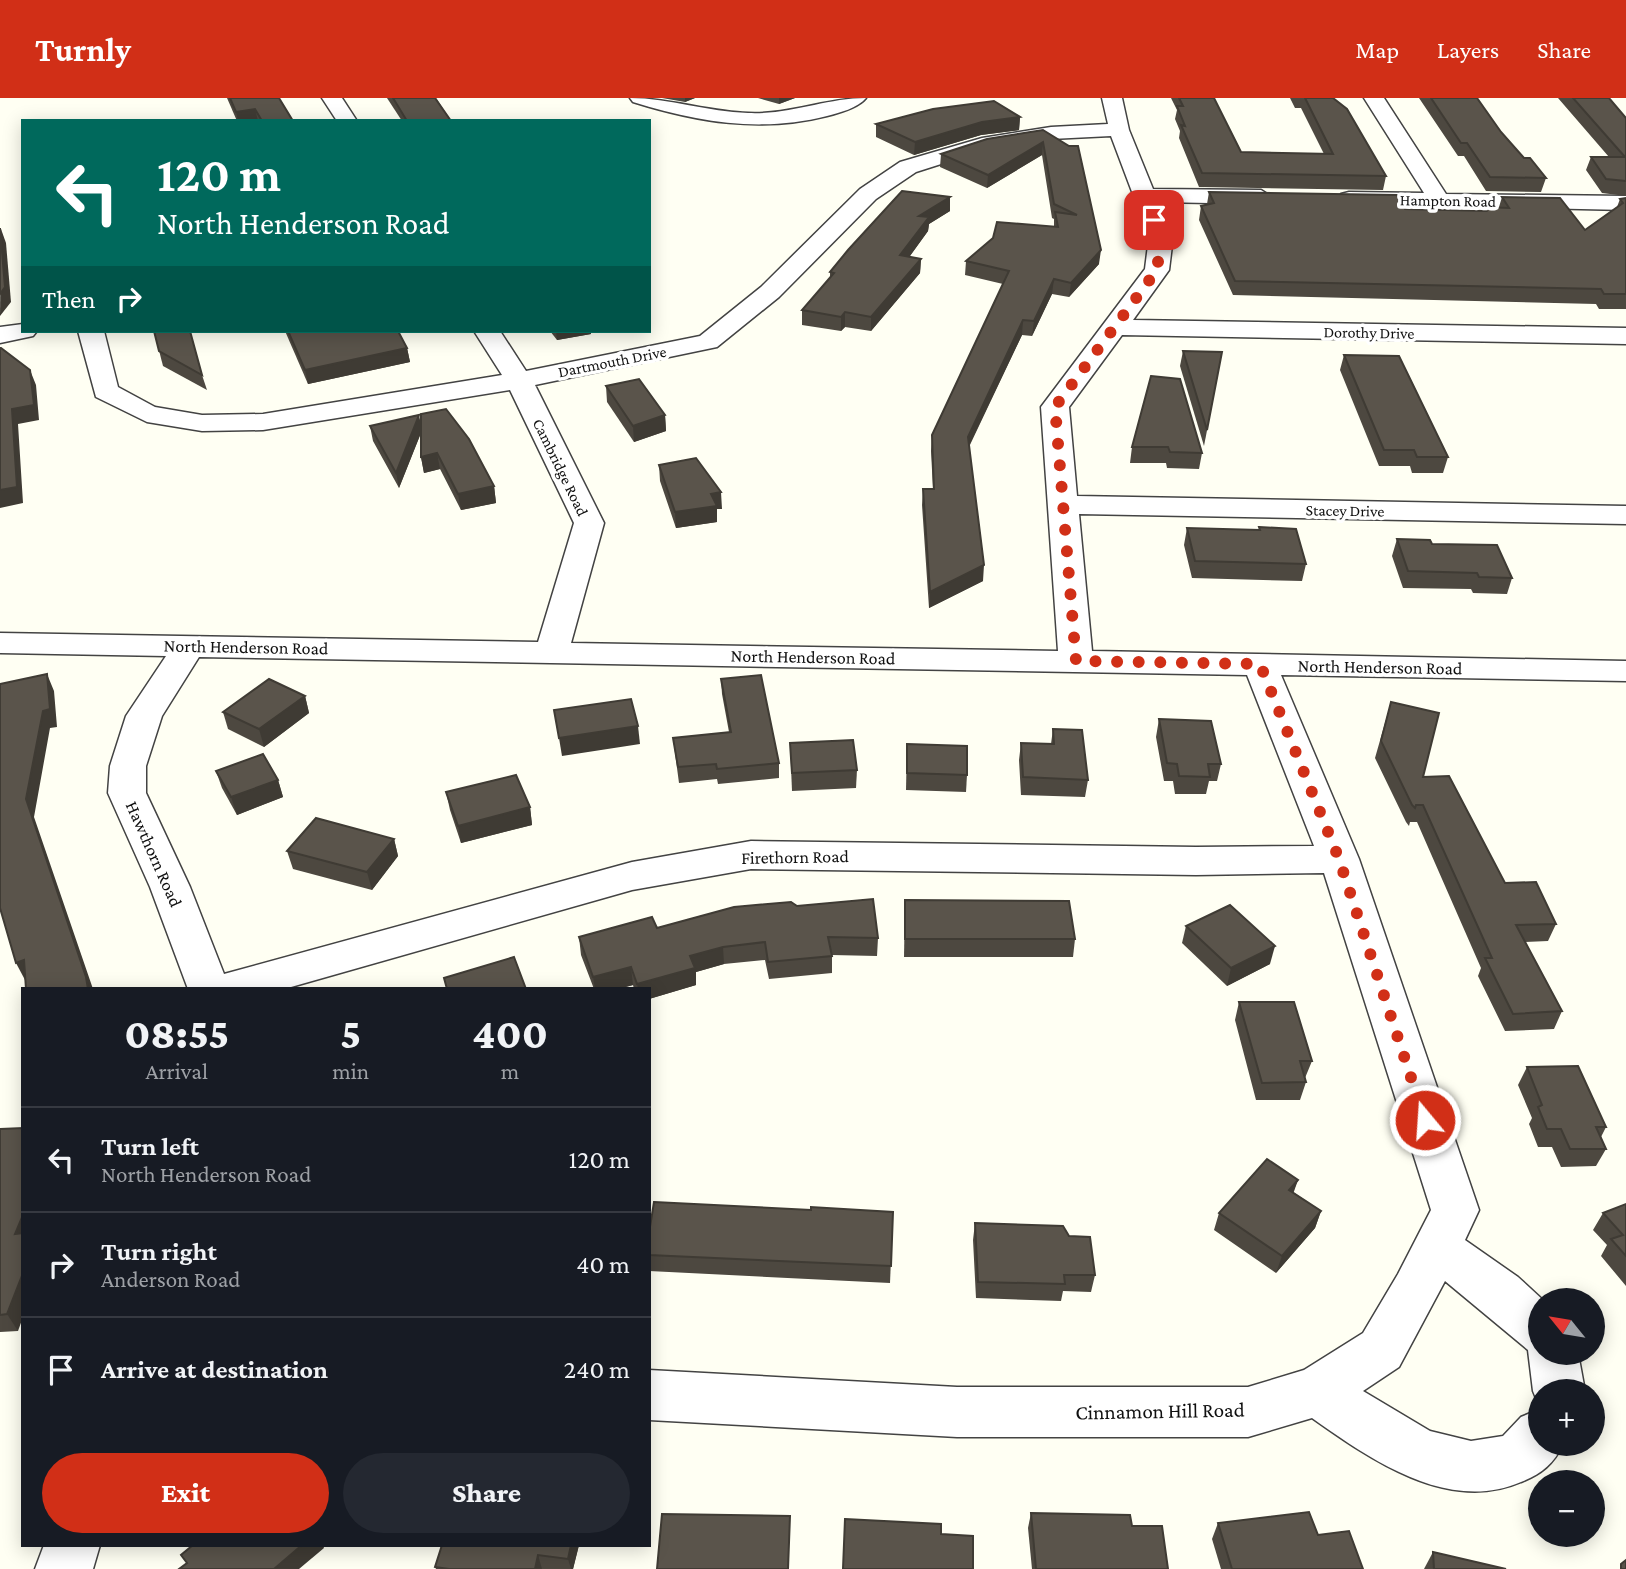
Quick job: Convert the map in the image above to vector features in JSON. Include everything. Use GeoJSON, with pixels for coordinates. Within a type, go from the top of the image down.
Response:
{"type":"FeatureCollection","features":[{"type":"Feature","properties":{"kind":"street"},"geometry":{"type":"LineString","coordinates":[[332,98],[346,119]]}},
{"type":"Feature","properties":{"kind":"street"},"geometry":{"type":"LineString","coordinates":[[640,98],[669,108],[739,120],[839,107],[856,98]]}},
{"type":"Feature","properties":{"kind":"street"},"geometry":{"type":"LineString","coordinates":[[1076,661],[1055,407],[1157,270],[1161,237],[1119,130],[1112,98]]}},
{"type":"Feature","properties":{"kind":"street"},"geometry":{"type":"LineString","coordinates":[[1374,98],[1438,200]]}},
{"type":"Feature","properties":{"kind":"street","name":"Dartmouth Drive"},"geometry":{"type":"LineString","coordinates":[[92,333],[106,391],[148,414],[202,423],[263,422],[519,380],[708,342],[770,292],[868,194],[908,167],[982,144],[1051,133],[1119,130]]}},
{"type":"Feature","properties":{"kind":"street"},"geometry":{"type":"LineString","coordinates":[[1144,195],[1282,198]]}},
{"type":"Feature","properties":{"kind":"street","name":"Hampton Road"},"geometry":{"type":"LineString","coordinates":[[1329,198],[1626,203]]}},
{"type":"Feature","properties":{"kind":"street","name":"Dorothy Drive"},"geometry":{"type":"LineString","coordinates":[[1112,327],[1626,336]]}},
{"type":"Feature","properties":{"kind":"street"},"geometry":{"type":"LineString","coordinates":[[0,335],[21,332]]}},
{"type":"Feature","properties":{"kind":"street","name":"Cambridge Road"},"geometry":{"type":"LineString","coordinates":[[487,333],[519,380],[589,523],[552,652]]}},
{"type":"Feature","properties":{"kind":"street","name":"Stacey Drive"},"geometry":{"type":"LineString","coordinates":[[1063,505],[1626,515]]}},
{"type":"Feature","properties":{"kind":"street","name":"North Henderson Road"},"geometry":{"type":"LineString","coordinates":[[0,643],[1626,671]]}},
{"type":"Feature","properties":{"kind":"street","name":"Hawthorn Road"},"geometry":{"type":"LineString","coordinates":[[189,646],[144,716],[128,766],[127,793],[170,887],[208,987]]}},
{"type":"Feature","properties":{"kind":"street","name":"Cinnamon Hill Road"},"geometry":{"type":"LineString","coordinates":[[651,1395],[957,1412],[1248,1412],[1318,1391],[1381,1350],[1455,1210],[1339,859],[1260,664]]}},
{"type":"Feature","properties":{"kind":"street","name":"Firethorn Road"},"geometry":{"type":"LineString","coordinates":[[234,987],[632,876],[751,855],[1196,861],[1339,859]]}},
{"type":"Feature","properties":{"kind":"street"},"geometry":{"type":"LineString","coordinates":[[1437,1247],[1500,1293],[1528,1320]]}},
{"type":"Feature","properties":{"kind":"street"},"geometry":{"type":"LineString","coordinates":[[1318,1391],[1380,1434],[1417,1453],[1456,1466],[1500,1464],[1522,1455],[1528,1448]]}},
{"type":"Feature","properties":{"kind":"street"},"geometry":{"type":"LineString","coordinates":[[64,1569],[71,1547]]}},
{"type":"Feature","properties":{"kind":"building"},"geometry":{"type":"Polygon","coordinates":[[[230,98],[279,98],[292,119],[261,119],[255,109],[236,112],[230,98]]]}},
{"type":"Feature","properties":{"kind":"building"},"geometry":{"type":"Polygon","coordinates":[[[393,98],[435,98],[450,119],[406,119],[393,98]]]}},
{"type":"Feature","properties":{"kind":"building"},"geometry":{"type":"Polygon","coordinates":[[[1179,98],[1214,98],[1241,152],[1333,154],[1305,98],[1333,98],[1347,109],[1386,176],[1202,173],[1181,125],[1185,126],[1177,106],[1183,106],[1179,98]]]}},
{"type":"Feature","properties":{"kind":"building"},"geometry":{"type":"Polygon","coordinates":[[[1431,98],[1477,98],[1501,132],[1524,158],[1530,158],[1546,178],[1490,177],[1467,143],[1461,143],[1431,98]]]}},
{"type":"Feature","properties":{"kind":"building"},"geometry":{"type":"Polygon","coordinates":[[[1573,98],[1609,98],[1626,118],[1626,181],[1606,179],[1591,157],[1625,157],[1573,98]]]}},
{"type":"Feature","properties":{"kind":"building"},"geometry":{"type":"Polygon","coordinates":[[[994,101],[1020,117],[982,122],[915,142],[876,124],[933,109],[994,101]]]}},
{"type":"Feature","properties":{"kind":"building"},"geometry":{"type":"Polygon","coordinates":[[[1043,130],[1069,146],[1078,146],[1101,250],[1071,283],[1054,279],[1034,321],[1023,320],[968,437],[984,565],[930,592],[923,489],[934,489],[932,435],[1009,271],[966,261],[993,238],[997,222],[1058,227],[1055,212],[1077,215],[1054,204],[1043,142],[988,175],[941,154],[987,139],[1043,130]]]}},
{"type":"Feature","properties":{"kind":"building"},"geometry":{"type":"Polygon","coordinates":[[[902,191],[950,197],[919,216],[929,217],[900,255],[921,259],[871,317],[845,312],[841,317],[802,310],[834,273],[830,272],[848,250],[902,191]]]}},
{"type":"Feature","properties":{"kind":"building"},"geometry":{"type":"Polygon","coordinates":[[[1209,192],[1397,195],[1405,209],[1486,211],[1483,207],[1509,208],[1502,197],[1560,198],[1585,230],[1623,203],[1620,199],[1626,198],[1626,294],[1604,294],[1601,289],[1235,281],[1201,206],[1214,203],[1209,192]]]}},
{"type":"Feature","properties":{"kind":"building"},"geometry":{"type":"Polygon","coordinates":[[[0,228],[5,287],[0,294],[0,228]]]}},
{"type":"Feature","properties":{"kind":"building"},"geometry":{"type":"Polygon","coordinates":[[[154,333],[191,333],[202,375],[159,351],[154,333]]]}},
{"type":"Feature","properties":{"kind":"building"},"geometry":{"type":"Polygon","coordinates":[[[289,333],[399,333],[407,348],[305,370],[289,333]]]}},
{"type":"Feature","properties":{"kind":"building"},"geometry":{"type":"Polygon","coordinates":[[[0,348],[30,370],[34,405],[12,409],[17,487],[0,490],[0,348]]]}},
{"type":"Feature","properties":{"kind":"building"},"geometry":{"type":"Polygon","coordinates":[[[1183,351],[1222,352],[1207,430],[1183,351]]]}},
{"type":"Feature","properties":{"kind":"building"},"geometry":{"type":"Polygon","coordinates":[[[1344,355],[1399,356],[1448,457],[1417,457],[1414,450],[1384,450],[1344,355]]]}},
{"type":"Feature","properties":{"kind":"building"},"geometry":{"type":"Polygon","coordinates":[[[1151,376],[1180,379],[1202,453],[1170,452],[1168,447],[1132,447],[1151,376]]]}},
{"type":"Feature","properties":{"kind":"building"},"geometry":{"type":"Polygon","coordinates":[[[639,379],[665,415],[633,426],[606,386],[639,379]]]}},
{"type":"Feature","properties":{"kind":"building"},"geometry":{"type":"Polygon","coordinates":[[[446,409],[469,439],[494,486],[458,494],[437,453],[421,457],[421,414],[446,409]]]}},
{"type":"Feature","properties":{"kind":"building"},"geometry":{"type":"Polygon","coordinates":[[[419,415],[396,473],[370,426],[419,415]]]}},
{"type":"Feature","properties":{"kind":"building"},"geometry":{"type":"Polygon","coordinates":[[[696,458],[721,492],[711,494],[717,506],[675,512],[659,465],[696,458]]]}},
{"type":"Feature","properties":{"kind":"building"},"geometry":{"type":"Polygon","coordinates":[[[1259,527],[1296,529],[1306,564],[1195,561],[1187,528],[1260,530],[1259,527]]]}},
{"type":"Feature","properties":{"kind":"building"},"geometry":{"type":"Polygon","coordinates":[[[1397,539],[1430,540],[1432,544],[1497,545],[1512,578],[1479,577],[1477,573],[1408,571],[1397,539]]]}},
{"type":"Feature","properties":{"kind":"building"},"geometry":{"type":"Polygon","coordinates":[[[47,674],[50,709],[43,711],[26,799],[88,987],[26,987],[24,960],[16,963],[0,908],[0,684],[47,674]]]}},
{"type":"Feature","properties":{"kind":"building"},"geometry":{"type":"Polygon","coordinates":[[[761,675],[779,763],[717,769],[716,764],[678,767],[673,738],[731,732],[721,679],[761,675]]]}},
{"type":"Feature","properties":{"kind":"building"},"geometry":{"type":"Polygon","coordinates":[[[269,679],[305,696],[259,729],[223,712],[269,679]]]}},
{"type":"Feature","properties":{"kind":"building"},"geometry":{"type":"Polygon","coordinates":[[[631,699],[638,726],[559,738],[554,710],[631,699]]]}},
{"type":"Feature","properties":{"kind":"building"},"geometry":{"type":"Polygon","coordinates":[[[1391,702],[1439,713],[1423,777],[1449,776],[1505,883],[1536,882],[1556,924],[1516,925],[1562,1011],[1513,1014],[1485,958],[1492,958],[1423,805],[1416,805],[1415,808],[1412,805],[1381,741],[1391,702]]]}},
{"type":"Feature","properties":{"kind":"building"},"geometry":{"type":"Polygon","coordinates":[[[1159,719],[1211,721],[1221,764],[1208,764],[1210,777],[1179,776],[1177,764],[1167,763],[1159,719]]]}},
{"type":"Feature","properties":{"kind":"building"},"geometry":{"type":"Polygon","coordinates":[[[1053,729],[1082,730],[1088,780],[1023,777],[1021,743],[1054,744],[1053,729]]]}},
{"type":"Feature","properties":{"kind":"building"},"geometry":{"type":"Polygon","coordinates":[[[853,740],[857,770],[792,773],[790,743],[853,740]]]}},
{"type":"Feature","properties":{"kind":"building"},"geometry":{"type":"Polygon","coordinates":[[[907,744],[967,746],[967,775],[907,773],[907,744]]]}},
{"type":"Feature","properties":{"kind":"building"},"geometry":{"type":"Polygon","coordinates":[[[263,754],[278,780],[231,797],[216,771],[263,754]]]}},
{"type":"Feature","properties":{"kind":"building"},"geometry":{"type":"Polygon","coordinates":[[[516,775],[530,807],[458,826],[446,792],[516,775]]]}},
{"type":"Feature","properties":{"kind":"building"},"geometry":{"type":"Polygon","coordinates":[[[316,818],[394,839],[367,872],[287,851],[316,818]]]}},
{"type":"Feature","properties":{"kind":"building"},"geometry":{"type":"Polygon","coordinates":[[[873,899],[878,938],[828,937],[832,956],[768,962],[765,942],[723,947],[690,956],[695,968],[637,984],[631,967],[593,977],[579,937],[652,917],[657,928],[734,907],[791,902],[797,906],[873,899]]]}},
{"type":"Feature","properties":{"kind":"building"},"geometry":{"type":"Polygon","coordinates":[[[905,900],[1069,901],[1075,939],[905,939],[905,900]]]}},
{"type":"Feature","properties":{"kind":"building"},"geometry":{"type":"Polygon","coordinates":[[[1230,905],[1275,946],[1231,968],[1186,926],[1230,905]]]}},
{"type":"Feature","properties":{"kind":"building"},"geometry":{"type":"Polygon","coordinates":[[[514,957],[525,987],[446,987],[444,978],[514,957]]]}},
{"type":"Feature","properties":{"kind":"building"},"geometry":{"type":"Polygon","coordinates":[[[1239,1002],[1294,1002],[1312,1061],[1300,1061],[1306,1082],[1262,1083],[1239,1002]]]}},
{"type":"Feature","properties":{"kind":"building"},"geometry":{"type":"Polygon","coordinates":[[[1578,1066],[1606,1127],[1596,1127],[1606,1149],[1570,1149],[1561,1129],[1547,1129],[1538,1107],[1542,1105],[1527,1067],[1578,1066]]]}},
{"type":"Feature","properties":{"kind":"building"},"geometry":{"type":"Polygon","coordinates":[[[21,1128],[21,1220],[15,1234],[21,1233],[21,1278],[7,1314],[0,1315],[0,1129],[21,1128]]]}},
{"type":"Feature","properties":{"kind":"building"},"geometry":{"type":"Polygon","coordinates":[[[1267,1159],[1298,1180],[1289,1190],[1321,1211],[1282,1256],[1219,1213],[1267,1159]]]}},
{"type":"Feature","properties":{"kind":"building"},"geometry":{"type":"Polygon","coordinates":[[[654,1202],[893,1212],[891,1266],[651,1255],[654,1202]]]}},
{"type":"Feature","properties":{"kind":"building"},"geometry":{"type":"Polygon","coordinates":[[[1626,1204],[1626,1256],[1611,1239],[1623,1235],[1603,1213],[1626,1204]]]}},
{"type":"Feature","properties":{"kind":"building"},"geometry":{"type":"Polygon","coordinates":[[[975,1223],[1063,1226],[1069,1236],[1090,1237],[1095,1275],[1064,1275],[1065,1284],[978,1282],[975,1223]]]}},
{"type":"Feature","properties":{"kind":"building"},"geometry":{"type":"Polygon","coordinates":[[[1309,1512],[1318,1535],[1349,1531],[1363,1569],[1232,1569],[1218,1523],[1309,1512]]]}},
{"type":"Feature","properties":{"kind":"building"},"geometry":{"type":"Polygon","coordinates":[[[1031,1513],[1130,1515],[1132,1526],[1162,1526],[1168,1569],[1036,1569],[1031,1513]]]}},
{"type":"Feature","properties":{"kind":"building"},"geometry":{"type":"Polygon","coordinates":[[[662,1514],[790,1516],[788,1569],[657,1569],[662,1514]]]}},
{"type":"Feature","properties":{"kind":"building"},"geometry":{"type":"Polygon","coordinates":[[[845,1519],[941,1524],[941,1534],[973,1536],[973,1569],[843,1569],[845,1519]]]}},
{"type":"Feature","properties":{"kind":"building"},"geometry":{"type":"Polygon","coordinates":[[[191,1547],[300,1547],[274,1569],[179,1569],[187,1563],[181,1555],[191,1547]]]}},
{"type":"Feature","properties":{"kind":"building"},"geometry":{"type":"Polygon","coordinates":[[[441,1547],[571,1547],[568,1559],[538,1555],[535,1569],[435,1567],[441,1547]]]}},
{"type":"Feature","properties":{"kind":"building"},"geometry":{"type":"Polygon","coordinates":[[[1433,1552],[1506,1569],[1434,1569],[1433,1552]]]}},
{"type":"Feature","properties":{"kind":"building"},"geometry":{"type":"Polygon","coordinates":[[[1626,1560],[1626,1569],[1621,1569],[1621,1564],[1626,1560]]]}},
{"type":"Feature","properties":{"kind":"route"},"geometry":{"type":"LineString","coordinates":[[1154,220],[1161,237],[1157,270],[1055,407],[1076,661],[1260,664],[1339,859],[1425,1120]]}}]}
